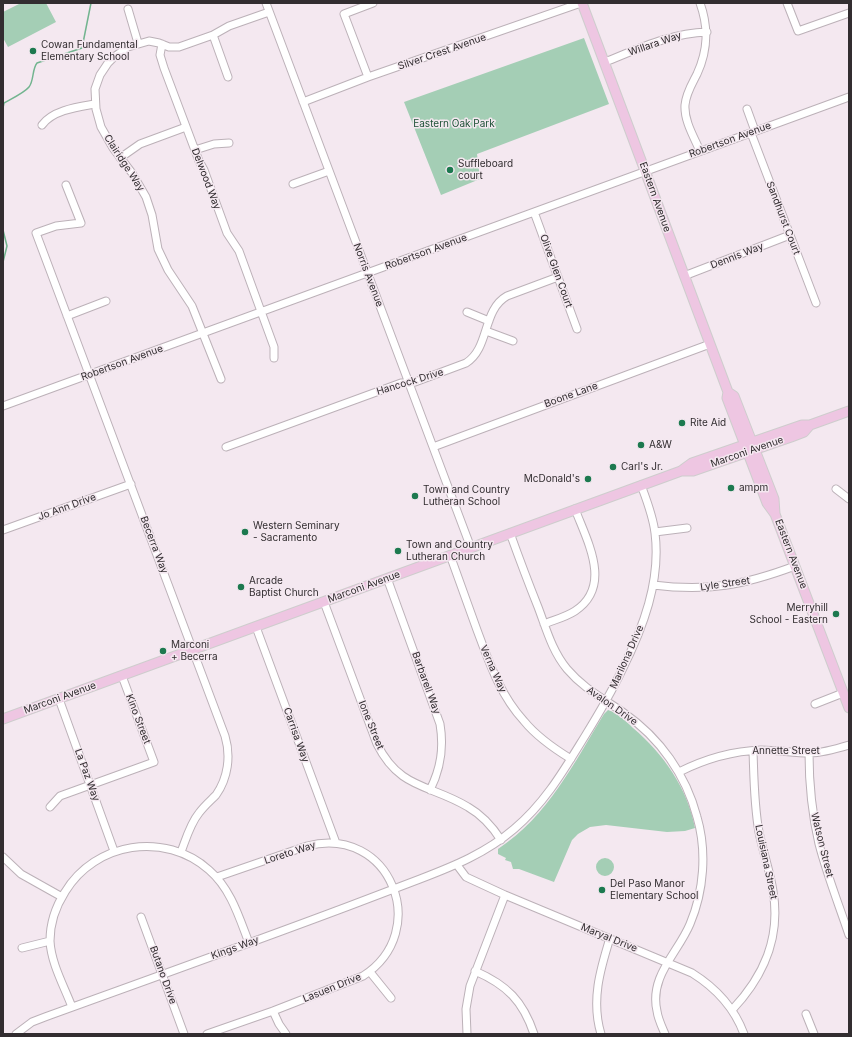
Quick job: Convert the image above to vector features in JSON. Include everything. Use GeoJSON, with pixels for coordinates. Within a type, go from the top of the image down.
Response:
{"type":"FeatureCollection","features":[{"type":"Feature","properties":{"kind":"main road","name":"Eastern Avenue"},"geometry":{"type":"LineString","coordinates":[[582,3],[728,392],[734,396],[750,447],[774,499],[775,514],[849,708]]}},
{"type":"Feature","properties":{"kind":"main road","name":"Marconi Avenue"},"geometry":{"type":"LineString","coordinates":[[3,720],[681,471],[692,463],[750,447],[802,425],[810,425],[849,411]]}},
{"type":"Feature","properties":{"kind":"street","name":"Norris Avenue"},"geometry":{"type":"LineString","coordinates":[[266,3],[471,548]]}},
{"type":"Feature","properties":{"kind":"street"},"geometry":{"type":"LineString","coordinates":[[368,77],[344,14],[373,3]]}},
{"type":"Feature","properties":{"kind":"street","name":"Silver Crest Avenue"},"geometry":{"type":"LineString","coordinates":[[303,102],[368,77],[582,3]]}},
{"type":"Feature","properties":{"kind":"street"},"geometry":{"type":"LineString","coordinates":[[700,3],[706,20],[707,32],[704,55],[687,94],[685,105],[688,124],[700,151]]}},
{"type":"Feature","properties":{"kind":"street"},"geometry":{"type":"LineString","coordinates":[[787,3],[798,31],[849,12]]}},
{"type":"Feature","properties":{"kind":"street"},"geometry":{"type":"LineString","coordinates":[[128,9],[138,43]]}},
{"type":"Feature","properties":{"kind":"street","name":"Clairidge Way"},"geometry":{"type":"LineString","coordinates":[[221,379],[192,306],[168,270],[158,251],[152,215],[146,197],[132,173],[120,158],[101,127],[95,104],[95,96],[97,82],[103,68],[118,54],[138,43],[149,41],[172,48],[179,47],[213,35],[229,26],[269,12]]}},
{"type":"Feature","properties":{"kind":"street","name":"Willara Way"},"geometry":{"type":"LineString","coordinates":[[605,62],[671,37],[683,34],[707,32]]}},
{"type":"Feature","properties":{"kind":"street"},"geometry":{"type":"LineString","coordinates":[[213,35],[228,77]]}},
{"type":"Feature","properties":{"kind":"street","name":"Delwood Way"},"geometry":{"type":"LineString","coordinates":[[162,44],[160,52],[161,59],[227,233],[239,251],[274,347],[274,358]]}},
{"type":"Feature","properties":{"kind":"street","name":"Robertson Avenue"},"geometry":{"type":"LineString","coordinates":[[3,406],[849,97]]}},
{"type":"Feature","properties":{"kind":"street"},"geometry":{"type":"LineString","coordinates":[[42,125],[47,118],[73,109],[95,104]]}},
{"type":"Feature","properties":{"kind":"street","name":"Sandhurst Court"},"geometry":{"type":"LineString","coordinates":[[747,110],[753,132],[816,303]]}},
{"type":"Feature","properties":{"kind":"street"},"geometry":{"type":"LineString","coordinates":[[120,158],[140,144],[186,127]]}},
{"type":"Feature","properties":{"kind":"street"},"geometry":{"type":"LineString","coordinates":[[195,150],[214,144],[229,143]]}},
{"type":"Feature","properties":{"kind":"street"},"geometry":{"type":"LineString","coordinates":[[293,184],[329,171]]}},
{"type":"Feature","properties":{"kind":"street","name":"Becerra Way"},"geometry":{"type":"LineString","coordinates":[[66,185],[81,223],[56,226],[36,233],[193,650],[225,736],[228,749],[228,762],[220,788],[194,820],[181,852]]}},
{"type":"Feature","properties":{"kind":"street","name":"Olive Glen Court"},"geometry":{"type":"LineString","coordinates":[[534,212],[577,329]]}},
{"type":"Feature","properties":{"kind":"street","name":"Dennis Way"},"geometry":{"type":"LineString","coordinates":[[684,276],[790,235]]}},
{"type":"Feature","properties":{"kind":"street","name":"Hancock Drive"},"geometry":{"type":"LineString","coordinates":[[226,447],[401,383],[415,382],[469,361],[478,351],[489,321],[497,305],[504,298],[558,277]]}},
{"type":"Feature","properties":{"kind":"street"},"geometry":{"type":"LineString","coordinates":[[67,316],[106,301]]}},
{"type":"Feature","properties":{"kind":"street"},"geometry":{"type":"LineString","coordinates":[[467,312],[489,321]]}},
{"type":"Feature","properties":{"kind":"street"},"geometry":{"type":"LineString","coordinates":[[486,331],[513,341]]}},
{"type":"Feature","properties":{"kind":"street","name":"Boone Lane"},"geometry":{"type":"LineString","coordinates":[[433,447],[710,344]]}},
{"type":"Feature","properties":{"kind":"street","name":"Jo Ann Drive"},"geometry":{"type":"LineString","coordinates":[[3,530],[131,484]]}},
{"type":"Feature","properties":{"kind":"street","name":"Marilona Drive"},"geometry":{"type":"LineString","coordinates":[[457,865],[501,840],[527,817],[544,799],[562,775],[617,682],[635,643],[645,616],[653,584],[656,558],[655,532],[650,511],[641,485]]}},
{"type":"Feature","properties":{"kind":"street"},"geometry":{"type":"LineString","coordinates":[[836,489],[849,499]]}},
{"type":"Feature","properties":{"kind":"street"},"geometry":{"type":"LineString","coordinates":[[544,624],[570,614],[581,607],[588,598],[594,584],[596,572],[594,561],[575,510]]}},
{"type":"Feature","properties":{"kind":"street"},"geometry":{"type":"LineString","coordinates":[[655,532],[687,528]]}},
{"type":"Feature","properties":{"kind":"street","name":"Avalon Drive"},"geometry":{"type":"LineString","coordinates":[[510,533],[552,645],[566,668],[584,686],[623,712],[646,731],[664,750],[679,772],[691,796],[698,819],[702,843],[700,892],[690,924],[678,949],[658,980],[655,996],[657,1012],[664,1034]]}},
{"type":"Feature","properties":{"kind":"street","name":"Verna Way"},"geometry":{"type":"LineString","coordinates":[[450,555],[489,663],[506,697],[523,721],[557,751],[571,759]]}},
{"type":"Feature","properties":{"kind":"street","name":"Lyle Street"},"geometry":{"type":"LineString","coordinates":[[653,584],[686,588],[719,586],[753,580],[795,566]]}},
{"type":"Feature","properties":{"kind":"street","name":"Barbarell Way"},"geometry":{"type":"LineString","coordinates":[[387,578],[440,724],[442,742],[441,761],[436,778],[430,790]]}},
{"type":"Feature","properties":{"kind":"street","name":"Ione Street"},"geometry":{"type":"LineString","coordinates":[[324,602],[381,751],[396,771],[407,779],[454,800],[476,812],[490,824],[501,840]]}},
{"type":"Feature","properties":{"kind":"street","name":"Carrisa Way"},"geometry":{"type":"LineString","coordinates":[[256,626],[336,843]]}},
{"type":"Feature","properties":{"kind":"street","name":"Kino Street"},"geometry":{"type":"LineString","coordinates":[[91,785],[154,762],[122,676]]}},
{"type":"Feature","properties":{"kind":"street"},"geometry":{"type":"LineString","coordinates":[[815,704],[843,693]]}},
{"type":"Feature","properties":{"kind":"street","name":"La Paz Way"},"geometry":{"type":"LineString","coordinates":[[59,699],[114,851]]}},
{"type":"Feature","properties":{"kind":"street","name":"Annette Street"},"geometry":{"type":"LineString","coordinates":[[679,772],[694,764],[716,756],[753,750],[809,753],[827,751],[849,745]]}},
{"type":"Feature","properties":{"kind":"street","name":"Louisiana Street"},"geometry":{"type":"LineString","coordinates":[[732,1010],[752,986],[762,967],[772,943],[775,925],[773,891],[763,852],[756,811],[753,750]]}},
{"type":"Feature","properties":{"kind":"street","name":"Watson Street"},"geometry":{"type":"LineString","coordinates":[[809,753],[810,788],[816,829],[825,863],[849,935]]}},
{"type":"Feature","properties":{"kind":"street"},"geometry":{"type":"LineString","coordinates":[[50,807],[60,796],[91,785]]}},
{"type":"Feature","properties":{"kind":"street","name":"Loreto Way"},"geometry":{"type":"LineString","coordinates":[[217,877],[307,846],[322,843],[336,843],[352,846],[372,858],[384,870],[393,889]]}},
{"type":"Feature","properties":{"kind":"street"},"geometry":{"type":"LineString","coordinates":[[72,1007],[53,959],[50,940],[53,920],[62,897],[68,887],[81,872],[97,860],[114,851],[135,847],[161,847],[181,852],[200,862],[217,877],[228,892],[249,943]]}},
{"type":"Feature","properties":{"kind":"street"},"geometry":{"type":"LineString","coordinates":[[3,857],[21,874],[62,897]]}},
{"type":"Feature","properties":{"kind":"street","name":"Maryal Drive"},"geometry":{"type":"LineString","coordinates":[[457,865],[466,877],[505,895],[692,973],[708,984],[725,1000],[732,1010],[744,1034]]}},
{"type":"Feature","properties":{"kind":"street","name":"Kings Way"},"geometry":{"type":"LineString","coordinates":[[16,1034],[32,1022],[457,865]]}},
{"type":"Feature","properties":{"kind":"street","name":"Lasuen Drive"},"geometry":{"type":"LineString","coordinates":[[207,1034],[356,980],[370,972],[385,956],[395,936],[398,913],[393,889]]}},
{"type":"Feature","properties":{"kind":"street"},"geometry":{"type":"LineString","coordinates":[[467,1034],[466,1003],[470,986],[505,895]]}},
{"type":"Feature","properties":{"kind":"street","name":"Butano Drive"},"geometry":{"type":"LineString","coordinates":[[141,917],[184,1034]]}},
{"type":"Feature","properties":{"kind":"street"},"geometry":{"type":"LineString","coordinates":[[601,1034],[596,1010],[597,984],[599,972],[610,938]]}},
{"type":"Feature","properties":{"kind":"street"},"geometry":{"type":"LineString","coordinates":[[22,948],[50,940]]}},
{"type":"Feature","properties":{"kind":"street"},"geometry":{"type":"LineString","coordinates":[[475,971],[495,981],[515,998],[526,1013],[534,1034]]}},
{"type":"Feature","properties":{"kind":"street"},"geometry":{"type":"LineString","coordinates":[[370,972],[391,998]]}},
{"type":"Feature","properties":{"kind":"street"},"geometry":{"type":"LineString","coordinates":[[273,1011],[286,1034]]}},
{"type":"Feature","properties":{"kind":"street"},"geometry":{"type":"LineString","coordinates":[[806,1014],[814,1034]]}},
{"type":"Feature","properties":{"kind":"green space"},"geometry":{"type":"Polygon","coordinates":[[[21,3],[46,3],[56,22],[8,47],[3,38],[3,12],[21,3]]]}},
{"type":"Feature","properties":{"kind":"green space","name":"Eastern Oak Park"},"geometry":{"type":"Polygon","coordinates":[[[584,38],[609,104],[477,154],[480,179],[441,195],[404,102],[584,38]]]}},
{"type":"Feature","properties":{"kind":"green space"},"geometry":{"type":"Polygon","coordinates":[[[608,710],[618,715],[644,738],[664,760],[687,799],[695,828],[685,831],[667,832],[606,825],[590,827],[578,834],[572,840],[554,882],[519,869],[513,869],[511,862],[505,860],[506,858],[498,854],[498,849],[516,836],[546,805],[608,710]]]}},
{"type":"Feature","properties":{"kind":"green space"},"geometry":{"type":"Polygon","coordinates":[[[605,858],[611,861],[614,867],[611,873],[605,876],[599,873],[596,867],[599,861],[605,858]]]}},
{"type":"Feature","properties":{"kind":"waterway"},"geometry":{"type":"LineString","coordinates":[[3,108],[4,103],[21,94],[29,87],[32,82],[34,68],[37,63],[82,48],[91,3]]}},
{"type":"Feature","properties":{"kind":"waterway"},"geometry":{"type":"LineString","coordinates":[[3,144],[3,154]]}},
{"type":"Feature","properties":{"kind":"waterway"},"geometry":{"type":"LineString","coordinates":[[3,230],[7,246],[3,262]]}},
{"type":"Feature","properties":{"kind":"place","name":"Cowan Fundamental Elementary School"},"geometry":{"type":"Point","coordinates":[33,51]}},
{"type":"Feature","properties":{"kind":"place","name":"Suffleboard court"},"geometry":{"type":"Point","coordinates":[450,170]}},
{"type":"Feature","properties":{"kind":"place","name":"Rite Aid"},"geometry":{"type":"Point","coordinates":[682,423]}},
{"type":"Feature","properties":{"kind":"place","name":"A&W"},"geometry":{"type":"Point","coordinates":[641,445]}},
{"type":"Feature","properties":{"kind":"place","name":"Carl's Jr."},"geometry":{"type":"Point","coordinates":[613,467]}},
{"type":"Feature","properties":{"kind":"place","name":"McDonald's"},"geometry":{"type":"Point","coordinates":[588,479]}},
{"type":"Feature","properties":{"kind":"place","name":"ampm"},"geometry":{"type":"Point","coordinates":[731,488]}},
{"type":"Feature","properties":{"kind":"place","name":"Town and Country Lutheran School"},"geometry":{"type":"Point","coordinates":[415,496]}},
{"type":"Feature","properties":{"kind":"place","name":"Western Seminary - Sacramento"},"geometry":{"type":"Point","coordinates":[245,532]}},
{"type":"Feature","properties":{"kind":"place","name":"Town and Country Lutheran Church"},"geometry":{"type":"Point","coordinates":[398,551]}},
{"type":"Feature","properties":{"kind":"place","name":"Arcade Baptist Church"},"geometry":{"type":"Point","coordinates":[241,587]}},
{"type":"Feature","properties":{"kind":"place","name":"Merryhill School - Eastern"},"geometry":{"type":"Point","coordinates":[836,614]}},
{"type":"Feature","properties":{"kind":"place","name":"Marconi + Becerra"},"geometry":{"type":"Point","coordinates":[163,651]}},
{"type":"Feature","properties":{"kind":"place","name":"Del Paso Manor Elementary School"},"geometry":{"type":"Point","coordinates":[602,890]}}]}
